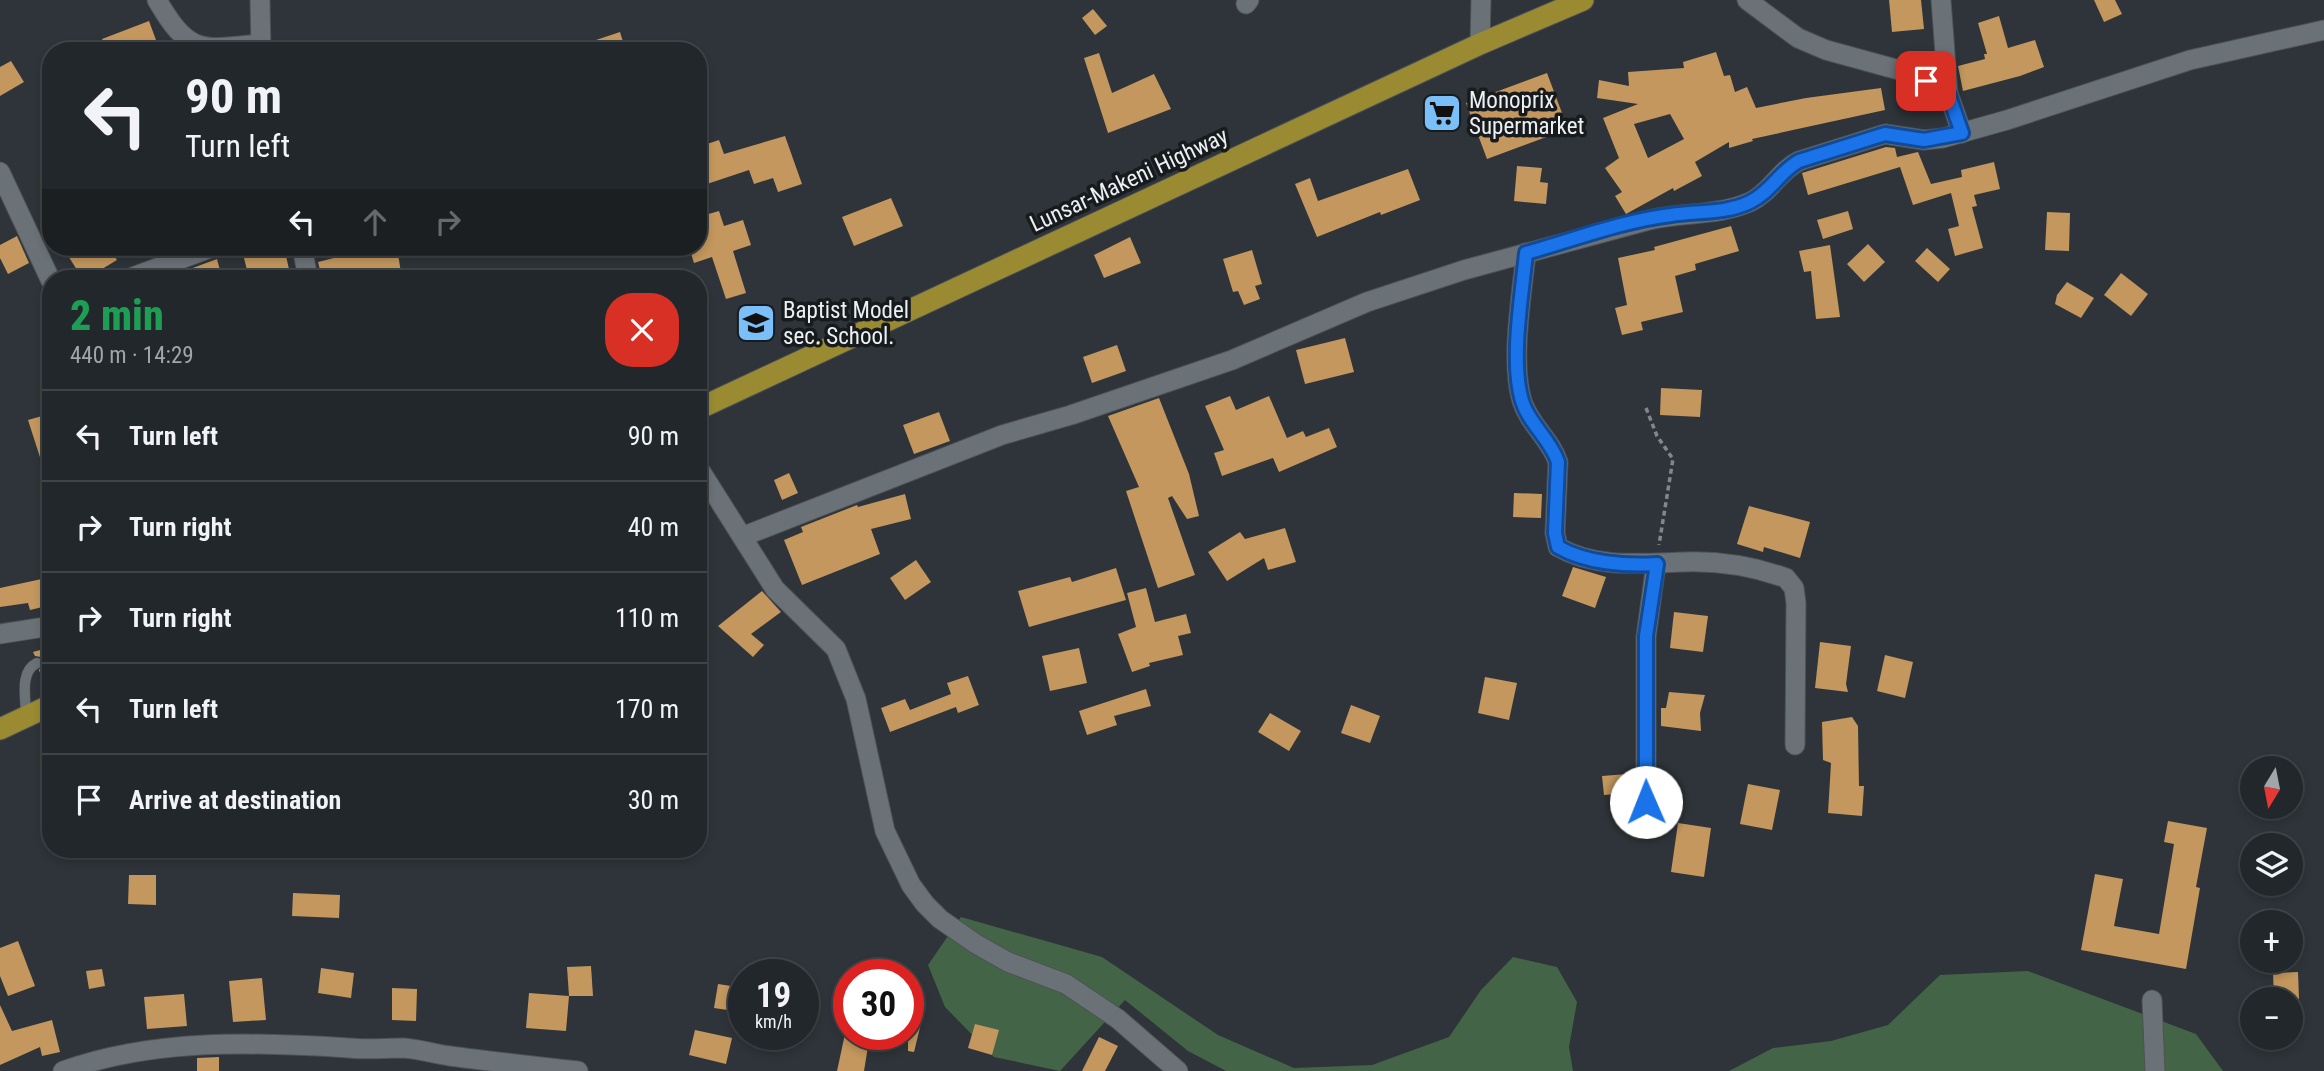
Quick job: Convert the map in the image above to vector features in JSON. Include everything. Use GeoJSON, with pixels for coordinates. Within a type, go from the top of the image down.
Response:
{"type":"FeatureCollection","features":[{"type":"Feature","properties":{"kind":"main road","name":"Lunsar-Makeni Highway"},"geometry":{"type":"LineString","coordinates":[[707,404],[1480,44],[1583,0]]}},
{"type":"Feature","properties":{"kind":"main road"},"geometry":{"type":"LineString","coordinates":[[0,729],[42,709]]}},
{"type":"Feature","properties":{"kind":"street"},"geometry":{"type":"LineString","coordinates":[[157,0],[171,24],[189,42]]}},
{"type":"Feature","properties":{"kind":"street"},"geometry":{"type":"LineString","coordinates":[[260,0],[261,42]]}},
{"type":"Feature","properties":{"kind":"street"},"geometry":{"type":"LineString","coordinates":[[1480,44],[1481,0]]}},
{"type":"Feature","properties":{"kind":"street"},"geometry":{"type":"LineString","coordinates":[[1748,0],[1798,38],[1826,50],[1899,70],[1948,93]]}},
{"type":"Feature","properties":{"kind":"street"},"geometry":{"type":"LineString","coordinates":[[1941,0],[1948,93],[1962,133]]}},
{"type":"Feature","properties":{"kind":"street"},"geometry":{"type":"LineString","coordinates":[[744,536],[1002,435],[1071,415],[1232,360],[1367,302],[1526,253],[1671,215],[1728,210],[1751,202],[1768,190],[1787,167],[1799,161],[1885,134],[1924,140],[1962,133],[2190,60],[2324,30]]}},
{"type":"Feature","properties":{"kind":"street"},"geometry":{"type":"LineString","coordinates":[[0,172],[46,270]]}},
{"type":"Feature","properties":{"kind":"street"},"geometry":{"type":"LineString","coordinates":[[1526,253],[1518,329],[1519,382],[1522,400],[1529,416],[1555,453],[1558,462],[1555,533],[1558,547],[1574,555],[1619,564],[1687,562],[1733,566],[1786,578],[1794,588],[1796,603],[1795,745]]}},
{"type":"Feature","properties":{"kind":"street"},"geometry":{"type":"LineString","coordinates":[[151,270],[189,256]]}},
{"type":"Feature","properties":{"kind":"street"},"geometry":{"type":"LineString","coordinates":[[707,480],[775,589],[835,649],[856,699],[885,831],[911,885],[925,904],[940,919],[976,944],[1008,962],[1066,984],[1118,1019],[1173,1069]]}},
{"type":"Feature","properties":{"kind":"street"},"geometry":{"type":"LineString","coordinates":[[1646,802],[1646,636],[1657,564]]}},
{"type":"Feature","properties":{"kind":"street"},"geometry":{"type":"LineString","coordinates":[[0,634],[42,627]]}},
{"type":"Feature","properties":{"kind":"street"},"geometry":{"type":"LineString","coordinates":[[2152,1000],[2155,1071]]}},
{"type":"Feature","properties":{"kind":"street"},"geometry":{"type":"LineString","coordinates":[[64,1071],[94,1060],[150,1050],[204,1045],[271,1044],[366,1049],[405,1048],[448,1056],[578,1071]]}},
{"type":"Feature","properties":{"kind":"lane"},"geometry":{"type":"LineString","coordinates":[[26,716],[25,674],[29,667],[37,663]]}},
{"type":"Feature","properties":{"kind":"path"},"geometry":{"type":"LineString","coordinates":[[1646,408],[1657,436],[1673,459],[1657,564]]}},
{"type":"Feature","properties":{"kind":"green space"},"geometry":{"type":"Polygon","coordinates":[[[961,917],[1102,957],[1218,1035],[1294,1068],[1372,1065],[1449,1037],[1481,990],[1513,957],[1557,967],[1577,1002],[1569,1047],[1573,1071],[1226,1071],[1188,1051],[1125,1000],[1060,1071],[994,1057],[945,1007],[928,965],[961,917]]]}},
{"type":"Feature","properties":{"kind":"green space"},"geometry":{"type":"Polygon","coordinates":[[[2028,971],[2196,1034],[2223,1071],[1729,1071],[1773,1048],[1831,1041],[1888,1025],[1940,975],[2028,971]]]}},
{"type":"Feature","properties":{"kind":"building"},"geometry":{"type":"Polygon","coordinates":[[[1889,0],[1921,0],[1924,29],[1892,32],[1889,0]]]}},
{"type":"Feature","properties":{"kind":"building"},"geometry":{"type":"Polygon","coordinates":[[[2094,0],[2115,0],[2122,14],[2104,22],[2094,0]]]}},
{"type":"Feature","properties":{"kind":"building"},"geometry":{"type":"Polygon","coordinates":[[[1093,9],[1107,26],[1095,35],[1082,18],[1093,9]]]}},
{"type":"Feature","properties":{"kind":"building"},"geometry":{"type":"Polygon","coordinates":[[[1999,16],[2008,48],[2035,40],[2044,67],[1963,91],[1958,66],[1985,59],[1984,54],[1987,54],[1978,23],[1999,16]]]}},
{"type":"Feature","properties":{"kind":"building"},"geometry":{"type":"Polygon","coordinates":[[[149,21],[157,42],[103,42],[102,39],[149,21]]]}},
{"type":"Feature","properties":{"kind":"building"},"geometry":{"type":"Polygon","coordinates":[[[620,32],[623,42],[590,42],[620,32]]]}},
{"type":"Feature","properties":{"kind":"building"},"geometry":{"type":"Polygon","coordinates":[[[1716,52],[1724,76],[1730,75],[1735,92],[1747,87],[1756,108],[1881,88],[1885,110],[1752,139],[1753,141],[1729,148],[1729,142],[1695,162],[1702,176],[1674,191],[1673,188],[1626,214],[1615,196],[1622,192],[1605,168],[1619,158],[1603,118],[1638,104],[1597,98],[1599,80],[1629,86],[1628,72],[1684,68],[1683,62],[1716,52]],[[1670,114],[1634,124],[1648,158],[1684,139],[1670,114]]]}},
{"type":"Feature","properties":{"kind":"building"},"geometry":{"type":"Polygon","coordinates":[[[1099,53],[1112,93],[1154,74],[1171,109],[1108,133],[1084,58],[1099,53]]]}},
{"type":"Feature","properties":{"kind":"building"},"geometry":{"type":"Polygon","coordinates":[[[11,61],[24,82],[0,96],[0,67],[11,61]]]}},
{"type":"Feature","properties":{"kind":"building"},"geometry":{"type":"Polygon","coordinates":[[[1547,73],[1568,129],[1487,159],[1466,103],[1547,73]]]}},
{"type":"Feature","properties":{"kind":"building"},"geometry":{"type":"Polygon","coordinates":[[[785,136],[802,184],[778,192],[773,178],[754,184],[749,170],[707,184],[707,144],[719,140],[724,154],[785,136]]]}},
{"type":"Feature","properties":{"kind":"building"},"geometry":{"type":"Polygon","coordinates":[[[1886,147],[1895,148],[1897,157],[1918,152],[1931,184],[1962,177],[1961,170],[1994,162],[2000,189],[1974,195],[1977,206],[1972,207],[1983,248],[1955,256],[1948,229],[1959,226],[1951,193],[1913,205],[1900,167],[1808,195],[1802,173],[1886,147]]]}},
{"type":"Feature","properties":{"kind":"building"},"geometry":{"type":"Polygon","coordinates":[[[1517,166],[1542,168],[1540,182],[1548,183],[1546,204],[1514,201],[1517,166]]]}},
{"type":"Feature","properties":{"kind":"building"},"geometry":{"type":"Polygon","coordinates":[[[1408,169],[1420,200],[1381,215],[1380,212],[1317,237],[1295,184],[1310,178],[1318,201],[1408,169]]]}},
{"type":"Feature","properties":{"kind":"building"},"geometry":{"type":"Polygon","coordinates":[[[891,198],[903,226],[854,246],[842,217],[891,198]]]}},
{"type":"Feature","properties":{"kind":"building"},"geometry":{"type":"Polygon","coordinates":[[[719,211],[724,226],[743,220],[751,245],[733,251],[746,293],[726,299],[712,257],[694,263],[692,256],[707,256],[707,214],[719,211]]]}},
{"type":"Feature","properties":{"kind":"building"},"geometry":{"type":"Polygon","coordinates":[[[1848,211],[1853,229],[1823,239],[1817,220],[1848,211]]]}},
{"type":"Feature","properties":{"kind":"building"},"geometry":{"type":"Polygon","coordinates":[[[2047,212],[2070,213],[2069,251],[2045,250],[2047,212]]]}},
{"type":"Feature","properties":{"kind":"building"},"geometry":{"type":"Polygon","coordinates":[[[1731,226],[1739,251],[1695,264],[1696,270],[1675,276],[1683,312],[1641,322],[1643,330],[1622,335],[1615,308],[1627,305],[1618,258],[1655,250],[1654,247],[1731,226]]]}},
{"type":"Feature","properties":{"kind":"building"},"geometry":{"type":"Polygon","coordinates":[[[17,236],[29,263],[8,274],[0,258],[0,245],[17,236]]]}},
{"type":"Feature","properties":{"kind":"building"},"geometry":{"type":"Polygon","coordinates":[[[1130,237],[1141,263],[1104,278],[1094,255],[1130,237]]]}},
{"type":"Feature","properties":{"kind":"building"},"geometry":{"type":"Polygon","coordinates":[[[1868,244],[1885,262],[1864,282],[1847,264],[1868,244]]]}},
{"type":"Feature","properties":{"kind":"building"},"geometry":{"type":"Polygon","coordinates":[[[1830,245],[1840,317],[1816,319],[1811,271],[1804,272],[1799,251],[1830,245]]]}},
{"type":"Feature","properties":{"kind":"building"},"geometry":{"type":"Polygon","coordinates":[[[1927,248],[1950,269],[1938,282],[1915,261],[1927,248]]]}},
{"type":"Feature","properties":{"kind":"building"},"geometry":{"type":"Polygon","coordinates":[[[1252,250],[1262,284],[1255,286],[1260,299],[1244,305],[1238,291],[1233,292],[1223,259],[1252,250]]]}},
{"type":"Feature","properties":{"kind":"building"},"geometry":{"type":"Polygon","coordinates":[[[68,256],[115,256],[117,260],[100,270],[77,270],[68,256]]]}},
{"type":"Feature","properties":{"kind":"building"},"geometry":{"type":"Polygon","coordinates":[[[244,256],[286,256],[289,270],[247,270],[244,256]]]}},
{"type":"Feature","properties":{"kind":"building"},"geometry":{"type":"Polygon","coordinates":[[[342,256],[398,256],[401,270],[320,270],[318,262],[342,256]]]}},
{"type":"Feature","properties":{"kind":"building"},"geometry":{"type":"Polygon","coordinates":[[[217,259],[220,270],[190,270],[217,259]]]}},
{"type":"Feature","properties":{"kind":"building"},"geometry":{"type":"Polygon","coordinates":[[[2121,273],[2148,294],[2131,316],[2104,295],[2121,273]]]}},
{"type":"Feature","properties":{"kind":"building"},"geometry":{"type":"Polygon","coordinates":[[[2067,282],[2094,298],[2081,318],[2055,304],[2057,295],[2067,282]]]}},
{"type":"Feature","properties":{"kind":"building"},"geometry":{"type":"Polygon","coordinates":[[[1345,338],[1354,372],[1305,384],[1296,350],[1345,338]]]}},
{"type":"Feature","properties":{"kind":"building"},"geometry":{"type":"Polygon","coordinates":[[[1117,345],[1126,371],[1092,383],[1083,357],[1117,345]]]}},
{"type":"Feature","properties":{"kind":"building"},"geometry":{"type":"Polygon","coordinates":[[[1661,388],[1702,390],[1700,417],[1660,415],[1661,388]]]}},
{"type":"Feature","properties":{"kind":"building"},"geometry":{"type":"Polygon","coordinates":[[[1230,396],[1236,410],[1269,396],[1287,438],[1303,431],[1306,437],[1329,428],[1337,447],[1279,472],[1273,458],[1222,476],[1214,453],[1224,450],[1205,406],[1230,396]]]}},
{"type":"Feature","properties":{"kind":"building"},"geometry":{"type":"Polygon","coordinates":[[[1159,398],[1189,474],[1199,516],[1187,519],[1172,496],[1168,498],[1195,575],[1158,588],[1126,491],[1139,487],[1108,416],[1159,398]]]}},
{"type":"Feature","properties":{"kind":"building"},"geometry":{"type":"Polygon","coordinates":[[[939,412],[950,441],[914,454],[903,425],[939,412]]]}},
{"type":"Feature","properties":{"kind":"building"},"geometry":{"type":"Polygon","coordinates":[[[42,416],[42,463],[28,420],[42,416]]]}},
{"type":"Feature","properties":{"kind":"building"},"geometry":{"type":"Polygon","coordinates":[[[789,473],[798,493],[782,500],[774,480],[789,473]]]}},
{"type":"Feature","properties":{"kind":"building"},"geometry":{"type":"Polygon","coordinates":[[[1514,493],[1542,494],[1541,518],[1513,517],[1514,493]]]}},
{"type":"Feature","properties":{"kind":"building"},"geometry":{"type":"Polygon","coordinates":[[[905,494],[911,519],[871,529],[880,554],[802,585],[784,540],[803,532],[801,527],[857,505],[858,507],[905,494]]]}},
{"type":"Feature","properties":{"kind":"building"},"geometry":{"type":"Polygon","coordinates":[[[1749,506],[1810,522],[1800,558],[1764,547],[1763,552],[1737,544],[1749,506]]]}},
{"type":"Feature","properties":{"kind":"building"},"geometry":{"type":"Polygon","coordinates":[[[1285,528],[1296,562],[1268,570],[1264,558],[1227,581],[1208,552],[1240,532],[1245,539],[1285,528]]]}},
{"type":"Feature","properties":{"kind":"building"},"geometry":{"type":"Polygon","coordinates":[[[916,560],[931,582],[905,600],[890,578],[916,560]]]}},
{"type":"Feature","properties":{"kind":"building"},"geometry":{"type":"Polygon","coordinates":[[[1573,567],[1606,577],[1595,608],[1562,596],[1573,567]]]}},
{"type":"Feature","properties":{"kind":"building"},"geometry":{"type":"Polygon","coordinates":[[[1116,568],[1126,600],[1029,627],[1018,591],[1070,577],[1072,582],[1116,568]]]}},
{"type":"Feature","properties":{"kind":"building"},"geometry":{"type":"Polygon","coordinates":[[[42,579],[42,607],[30,610],[28,603],[0,607],[0,588],[42,579]]]}},
{"type":"Feature","properties":{"kind":"building"},"geometry":{"type":"Polygon","coordinates":[[[1146,588],[1155,622],[1186,614],[1191,633],[1178,636],[1183,655],[1149,663],[1150,666],[1132,672],[1118,634],[1136,627],[1127,593],[1146,588]]]}},
{"type":"Feature","properties":{"kind":"building"},"geometry":{"type":"Polygon","coordinates":[[[762,591],[781,612],[751,634],[764,645],[753,657],[718,626],[762,591]]]}},
{"type":"Feature","properties":{"kind":"building"},"geometry":{"type":"Polygon","coordinates":[[[1674,612],[1708,616],[1703,652],[1670,648],[1674,612]]]}},
{"type":"Feature","properties":{"kind":"building"},"geometry":{"type":"Polygon","coordinates":[[[1820,642],[1851,646],[1846,684],[1848,692],[1815,688],[1820,642]]]}},
{"type":"Feature","properties":{"kind":"building"},"geometry":{"type":"Polygon","coordinates":[[[1079,648],[1087,683],[1050,691],[1042,656],[1079,648]]]}},
{"type":"Feature","properties":{"kind":"building"},"geometry":{"type":"Polygon","coordinates":[[[42,650],[42,659],[35,656],[33,652],[42,650]]]}},
{"type":"Feature","properties":{"kind":"building"},"geometry":{"type":"Polygon","coordinates":[[[1885,655],[1913,662],[1905,698],[1877,691],[1885,655]]]}},
{"type":"Feature","properties":{"kind":"building"},"geometry":{"type":"Polygon","coordinates":[[[968,676],[979,705],[958,713],[956,707],[890,732],[881,708],[905,699],[910,710],[951,694],[947,683],[968,676]]]}},
{"type":"Feature","properties":{"kind":"building"},"geometry":{"type":"Polygon","coordinates":[[[1485,677],[1517,683],[1509,720],[1478,713],[1485,677]]]}},
{"type":"Feature","properties":{"kind":"building"},"geometry":{"type":"Polygon","coordinates":[[[1146,689],[1151,706],[1114,716],[1117,725],[1087,735],[1079,711],[1146,689]]]}},
{"type":"Feature","properties":{"kind":"building"},"geometry":{"type":"Polygon","coordinates":[[[1669,692],[1705,695],[1700,713],[1701,731],[1661,726],[1661,708],[1666,708],[1669,692]]]}},
{"type":"Feature","properties":{"kind":"building"},"geometry":{"type":"Polygon","coordinates":[[[1351,705],[1380,716],[1370,743],[1341,733],[1351,705]]]}},
{"type":"Feature","properties":{"kind":"building"},"geometry":{"type":"Polygon","coordinates":[[[1270,713],[1301,731],[1289,751],[1258,732],[1270,713]]]}},
{"type":"Feature","properties":{"kind":"building"},"geometry":{"type":"Polygon","coordinates":[[[1852,717],[1858,726],[1859,786],[1864,786],[1862,816],[1828,813],[1831,763],[1823,760],[1822,722],[1852,717]]]}},
{"type":"Feature","properties":{"kind":"building"},"geometry":{"type":"Polygon","coordinates":[[[1627,774],[1629,793],[1604,795],[1602,776],[1627,774]]]}},
{"type":"Feature","properties":{"kind":"building"},"geometry":{"type":"Polygon","coordinates":[[[1748,784],[1780,790],[1772,830],[1740,824],[1748,784]]]}},
{"type":"Feature","properties":{"kind":"building"},"geometry":{"type":"Polygon","coordinates":[[[2168,821],[2207,828],[2196,887],[2200,888],[2186,969],[2081,950],[2095,874],[2123,879],[2114,926],[2159,934],[2174,844],[2164,842],[2168,821]]]}},
{"type":"Feature","properties":{"kind":"building"},"geometry":{"type":"Polygon","coordinates":[[[1678,823],[1711,828],[1704,877],[1671,872],[1678,823]]]}},
{"type":"Feature","properties":{"kind":"building"},"geometry":{"type":"Polygon","coordinates":[[[129,875],[156,875],[156,905],[128,904],[129,875]]]}},
{"type":"Feature","properties":{"kind":"building"},"geometry":{"type":"Polygon","coordinates":[[[293,893],[340,895],[339,918],[292,916],[293,893]]]}},
{"type":"Feature","properties":{"kind":"building"},"geometry":{"type":"Polygon","coordinates":[[[18,941],[35,986],[8,996],[0,976],[0,948],[18,941]]]}},
{"type":"Feature","properties":{"kind":"building"},"geometry":{"type":"Polygon","coordinates":[[[591,966],[593,996],[569,996],[567,967],[591,966]]]}},
{"type":"Feature","properties":{"kind":"building"},"geometry":{"type":"Polygon","coordinates":[[[321,968],[354,973],[351,998],[318,993],[321,968]]]}},
{"type":"Feature","properties":{"kind":"building"},"geometry":{"type":"Polygon","coordinates":[[[102,969],[105,986],[89,989],[86,971],[102,969]]]}},
{"type":"Feature","properties":{"kind":"building"},"geometry":{"type":"Polygon","coordinates":[[[2273,973],[2298,973],[2299,987],[2274,987],[2273,973]]]}},
{"type":"Feature","properties":{"kind":"building"},"geometry":{"type":"Polygon","coordinates":[[[262,978],[266,1020],[233,1022],[229,981],[262,978]]]}},
{"type":"Feature","properties":{"kind":"building"},"geometry":{"type":"Polygon","coordinates":[[[718,984],[728,986],[728,1010],[714,1008],[718,984]]]}},
{"type":"Feature","properties":{"kind":"building"},"geometry":{"type":"Polygon","coordinates":[[[392,988],[417,989],[416,1021],[392,1020],[392,988]]]}},
{"type":"Feature","properties":{"kind":"building"},"geometry":{"type":"Polygon","coordinates":[[[529,993],[569,996],[566,1031],[526,1028],[529,993]]]}},
{"type":"Feature","properties":{"kind":"building"},"geometry":{"type":"Polygon","coordinates":[[[184,994],[187,1026],[147,1029],[144,997],[184,994]]]}},
{"type":"Feature","properties":{"kind":"building"},"geometry":{"type":"Polygon","coordinates":[[[0,1005],[12,1031],[52,1020],[60,1052],[42,1056],[40,1047],[0,1065],[0,1005]]]}},
{"type":"Feature","properties":{"kind":"building"},"geometry":{"type":"Polygon","coordinates":[[[975,1024],[999,1030],[992,1055],[968,1048],[975,1024]]]}},
{"type":"Feature","properties":{"kind":"building"},"geometry":{"type":"Polygon","coordinates":[[[695,1030],[728,1037],[729,1050],[726,1064],[689,1055],[695,1030]]]}},
{"type":"Feature","properties":{"kind":"building"},"geometry":{"type":"Polygon","coordinates":[[[1099,1037],[1118,1046],[1105,1071],[1082,1071],[1099,1037]]]}},
{"type":"Feature","properties":{"kind":"building"},"geometry":{"type":"Polygon","coordinates":[[[842,1050],[867,1050],[864,1071],[837,1071],[842,1050]]]}},
{"type":"Feature","properties":{"kind":"building"},"geometry":{"type":"Polygon","coordinates":[[[219,1057],[219,1071],[197,1071],[197,1058],[219,1057]]]}},
{"type":"Feature","properties":{"kind":"place","name":"Monoprix Supermarket"},"geometry":{"type":"Point","coordinates":[1442,113]}},
{"type":"Feature","properties":{"kind":"place","name":"Baptist Model sec. School."},"geometry":{"type":"Point","coordinates":[756,323]}},
{"type":"Feature","properties":{"kind":"route"},"geometry":{"type":"LineString","coordinates":[[1646,802],[1646,636],[1657,564],[1619,564],[1574,555],[1558,547],[1555,540],[1558,462],[1555,453],[1529,416],[1522,400],[1519,382],[1518,329],[1526,253],[1671,215],[1728,210],[1751,202],[1768,190],[1787,167],[1799,161],[1885,134],[1906,135],[1924,140],[1962,133],[1948,93],[1926,81]]}}]}
